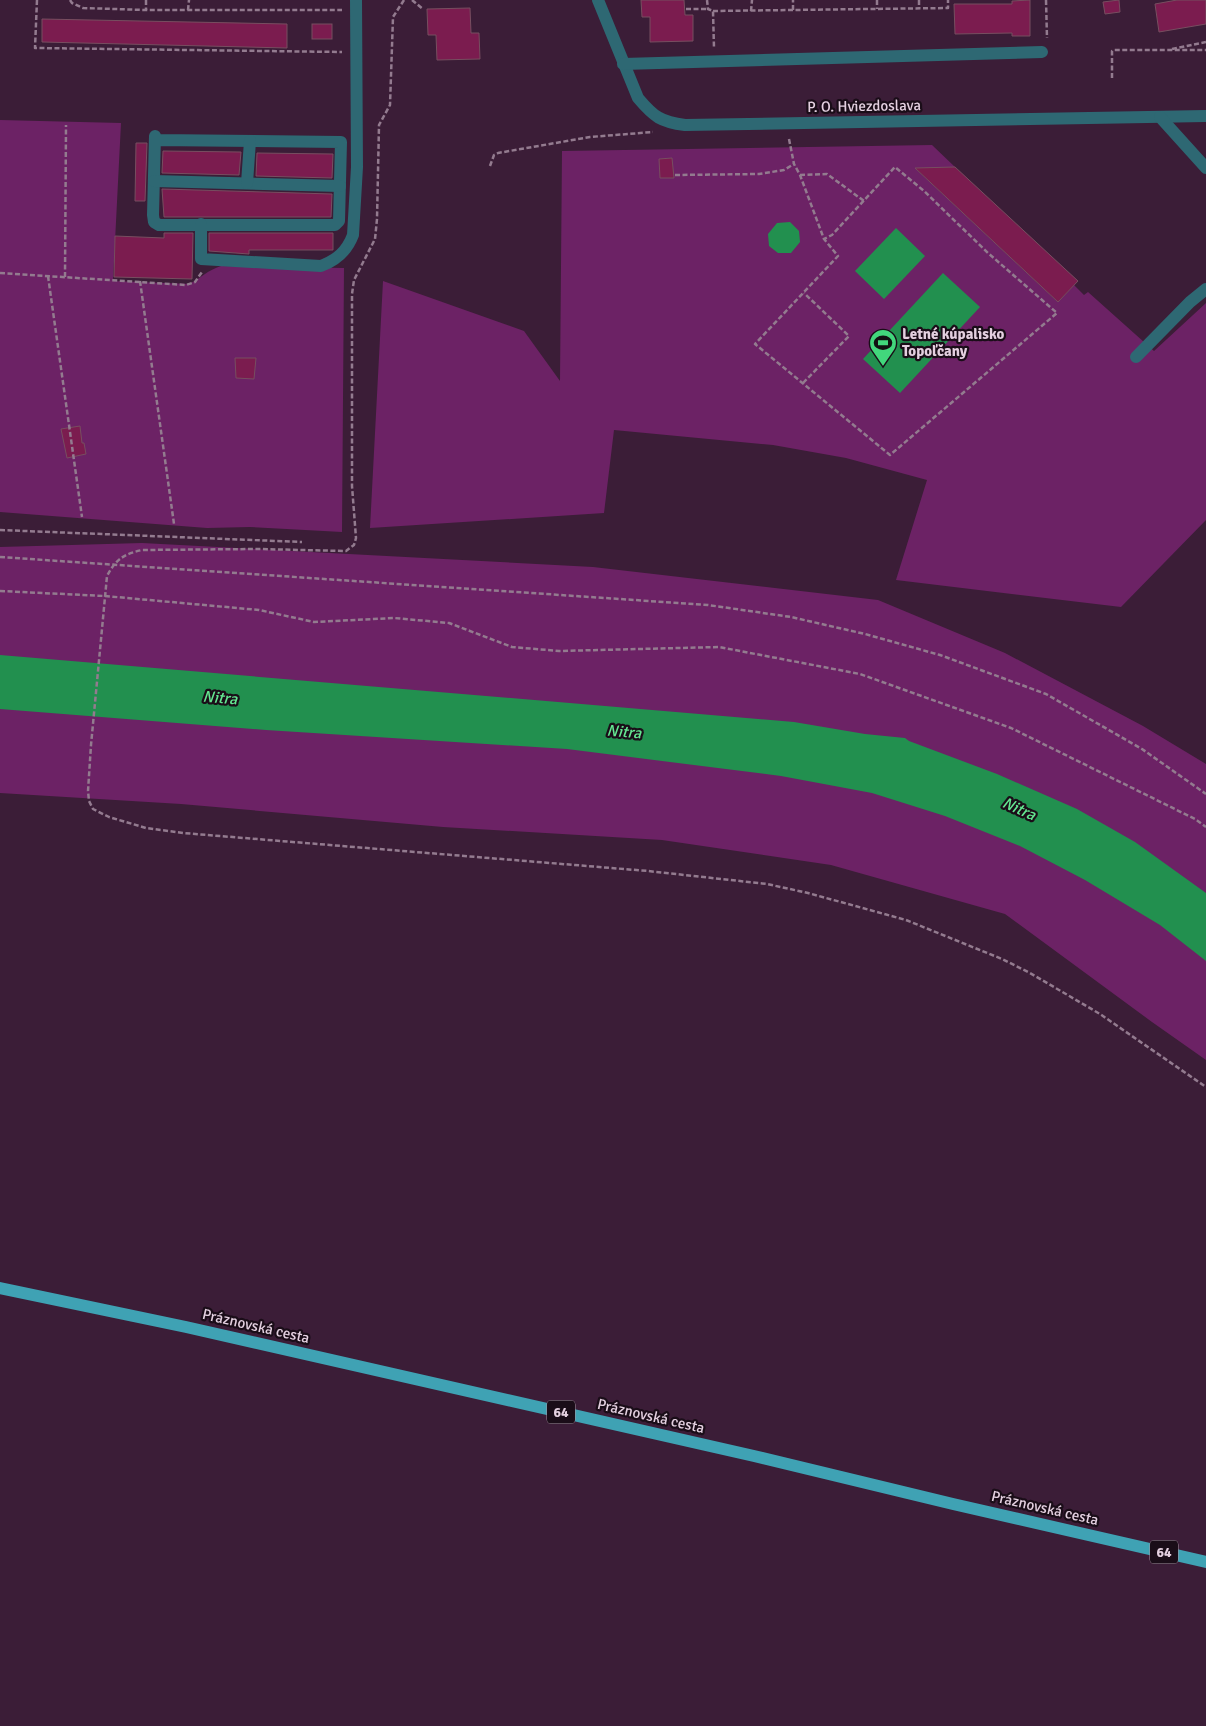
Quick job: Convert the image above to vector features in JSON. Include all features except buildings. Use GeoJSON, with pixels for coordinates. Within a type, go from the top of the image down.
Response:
{"type":"FeatureCollection","features":[{"type":"Feature","properties":{"kind":"main road","name":"Práznovská cesta"},"geometry":{"type":"LineString","coordinates":[[0,1288],[186,1327],[1206,1562]]}},
{"type":"Feature","properties":{"kind":"street","name":"P. O. Hviezdoslava"},"geometry":{"type":"LineString","coordinates":[[598,0],[638,98],[649,112],[666,123],[685,126],[1206,116]]}},
{"type":"Feature","properties":{"kind":"street"},"geometry":{"type":"LineString","coordinates":[[202,224],[201,259],[321,266],[332,262],[350,244],[354,225],[357,167],[356,5]]}},
{"type":"Feature","properties":{"kind":"street"},"geometry":{"type":"LineString","coordinates":[[623,64],[1042,52]]}},
{"type":"Feature","properties":{"kind":"street"},"geometry":{"type":"LineString","coordinates":[[1160,117],[1206,168]]}},
{"type":"Feature","properties":{"kind":"street"},"geometry":{"type":"LineString","coordinates":[[155,138],[250,141],[341,142],[339,220],[336,225],[159,225],[154,222],[152,215],[155,138]]}},
{"type":"Feature","properties":{"kind":"street"},"geometry":{"type":"LineString","coordinates":[[248,183],[250,141]]}},
{"type":"Feature","properties":{"kind":"street"},"geometry":{"type":"LineString","coordinates":[[154,181],[340,186]]}},
{"type":"Feature","properties":{"kind":"street"},"geometry":{"type":"LineString","coordinates":[[1136,357],[1190,302],[1206,289]]}},
{"type":"Feature","properties":{"kind":"path"},"geometry":{"type":"LineString","coordinates":[[37,0],[35,48],[356,52]]}},
{"type":"Feature","properties":{"kind":"path"},"geometry":{"type":"LineString","coordinates":[[70,0],[72,3],[83,8],[146,10],[356,5]]}},
{"type":"Feature","properties":{"kind":"path"},"geometry":{"type":"LineString","coordinates":[[146,0],[146,10]]}},
{"type":"Feature","properties":{"kind":"path"},"geometry":{"type":"LineString","coordinates":[[188,10],[189,0]]}},
{"type":"Feature","properties":{"kind":"path"},"geometry":{"type":"LineString","coordinates":[[404,0],[393,17],[392,97],[390,105],[379,125],[377,219],[374,239],[354,280],[352,294],[352,486],[356,538],[354,545],[346,551],[258,549],[142,550],[128,553],[114,564],[107,576],[91,745],[88,791],[89,801],[94,808],[109,817],[146,828],[210,835],[648,870],[767,884],[834,899],[906,920],[1002,959],[1030,973],[1100,1014],[1206,1087]]}},
{"type":"Feature","properties":{"kind":"path"},"geometry":{"type":"LineString","coordinates":[[412,0],[422,9]]}},
{"type":"Feature","properties":{"kind":"path"},"geometry":{"type":"LineString","coordinates":[[707,0],[708,9]]}},
{"type":"Feature","properties":{"kind":"path"},"geometry":{"type":"LineString","coordinates":[[752,0],[752,11]]}},
{"type":"Feature","properties":{"kind":"path"},"geometry":{"type":"LineString","coordinates":[[793,0],[793,10]]}},
{"type":"Feature","properties":{"kind":"path"},"geometry":{"type":"LineString","coordinates":[[877,0],[877,9]]}},
{"type":"Feature","properties":{"kind":"path"},"geometry":{"type":"LineString","coordinates":[[919,0],[919,8]]}},
{"type":"Feature","properties":{"kind":"path"},"geometry":{"type":"LineString","coordinates":[[686,9],[708,9],[713,12],[948,8],[948,0]]}},
{"type":"Feature","properties":{"kind":"path"},"geometry":{"type":"LineString","coordinates":[[1042,52],[1047,52],[1046,0]]}},
{"type":"Feature","properties":{"kind":"path"},"geometry":{"type":"LineString","coordinates":[[713,12],[715,62]]}},
{"type":"Feature","properties":{"kind":"path"},"geometry":{"type":"LineString","coordinates":[[1165,50],[1206,42]]}},
{"type":"Feature","properties":{"kind":"path"},"geometry":{"type":"LineString","coordinates":[[1112,78],[1112,51],[1206,50]]}},
{"type":"Feature","properties":{"kind":"path"},"geometry":{"type":"LineString","coordinates":[[65,277],[66,125]]}},
{"type":"Feature","properties":{"kind":"path"},"geometry":{"type":"LineString","coordinates":[[490,166],[494,155],[498,153],[590,136],[654,132]]}},
{"type":"Feature","properties":{"kind":"path"},"geometry":{"type":"LineString","coordinates":[[789,139],[794,164],[824,239],[838,256],[755,344],[890,455],[1057,313],[988,253],[895,167],[832,234],[824,239]]}},
{"type":"Feature","properties":{"kind":"path"},"geometry":{"type":"LineString","coordinates":[[675,175],[759,174],[784,170],[794,164]]}},
{"type":"Feature","properties":{"kind":"path"},"geometry":{"type":"LineString","coordinates":[[800,175],[827,174],[864,201]]}},
{"type":"Feature","properties":{"kind":"path"},"geometry":{"type":"LineString","coordinates":[[0,272],[186,285],[196,282],[202,271],[201,259]]}},
{"type":"Feature","properties":{"kind":"path"},"geometry":{"type":"LineString","coordinates":[[48,276],[82,517]]}},
{"type":"Feature","properties":{"kind":"path"},"geometry":{"type":"LineString","coordinates":[[140,281],[174,524]]}},
{"type":"Feature","properties":{"kind":"path"},"geometry":{"type":"LineString","coordinates":[[803,383],[849,336],[804,293]]}},
{"type":"Feature","properties":{"kind":"path"},"geometry":{"type":"LineString","coordinates":[[0,530],[302,542]]}},
{"type":"Feature","properties":{"kind":"path"},"geometry":{"type":"LineString","coordinates":[[0,557],[708,605],[790,617],[865,634],[940,655],[1046,694],[1142,749],[1206,794]]}},
{"type":"Feature","properties":{"kind":"path"},"geometry":{"type":"LineString","coordinates":[[0,591],[106,596],[259,610],[314,622],[394,618],[450,623],[512,646],[559,651],[719,646],[860,674],[1011,728],[1195,819],[1206,828]]}},
{"type":"Feature","properties":{"kind":"shaded area"},"geometry":{"type":"Polygon","coordinates":[[[0,120],[121,123],[113,281],[189,284],[221,266],[344,268],[342,532],[250,527],[207,528],[0,512],[0,120]]]}},
{"type":"Feature","properties":{"kind":"shaded area","name":"Letné kúpalisko Topoľčany"},"geometry":{"type":"Polygon","coordinates":[[[932,145],[955,167],[916,169],[1058,302],[1074,285],[1084,295],[1088,292],[1154,351],[1206,303],[1206,520],[1121,607],[896,580],[927,480],[846,458],[773,445],[614,430],[604,513],[370,528],[383,281],[524,331],[560,381],[562,151],[932,145]]]}},
{"type":"Feature","properties":{"kind":"shaded area"},"geometry":{"type":"Polygon","coordinates":[[[142,543],[593,567],[878,600],[1005,653],[1143,726],[1206,764],[1206,1060],[1005,914],[831,865],[662,840],[443,827],[181,804],[0,793],[0,547],[142,543]]]}},
{"type":"Feature","properties":{"kind":"water"},"geometry":{"type":"Polygon","coordinates":[[[790,222],[799,231],[800,242],[791,253],[778,253],[769,246],[768,234],[777,223],[790,222]]]}},
{"type":"Feature","properties":{"kind":"water"},"geometry":{"type":"Polygon","coordinates":[[[896,228],[925,256],[884,299],[855,271],[896,228]]]}},
{"type":"Feature","properties":{"kind":"water"},"geometry":{"type":"Polygon","coordinates":[[[943,273],[980,307],[900,393],[863,359],[943,273]]]}},
{"type":"Feature","properties":{"kind":"water","name":"Nitra"},"geometry":{"type":"Polygon","coordinates":[[[0,655],[794,722],[865,734],[905,738],[997,774],[1077,809],[1135,842],[1206,893],[1206,961],[1160,925],[1085,880],[1020,846],[945,816],[872,793],[781,776],[567,749],[266,730],[0,709],[0,655]]]}},
{"type":"Feature","properties":{"kind":"place","name":"Letné kúpalisko Topoľčany"},"geometry":{"type":"Point","coordinates":[883,367]}}]}
